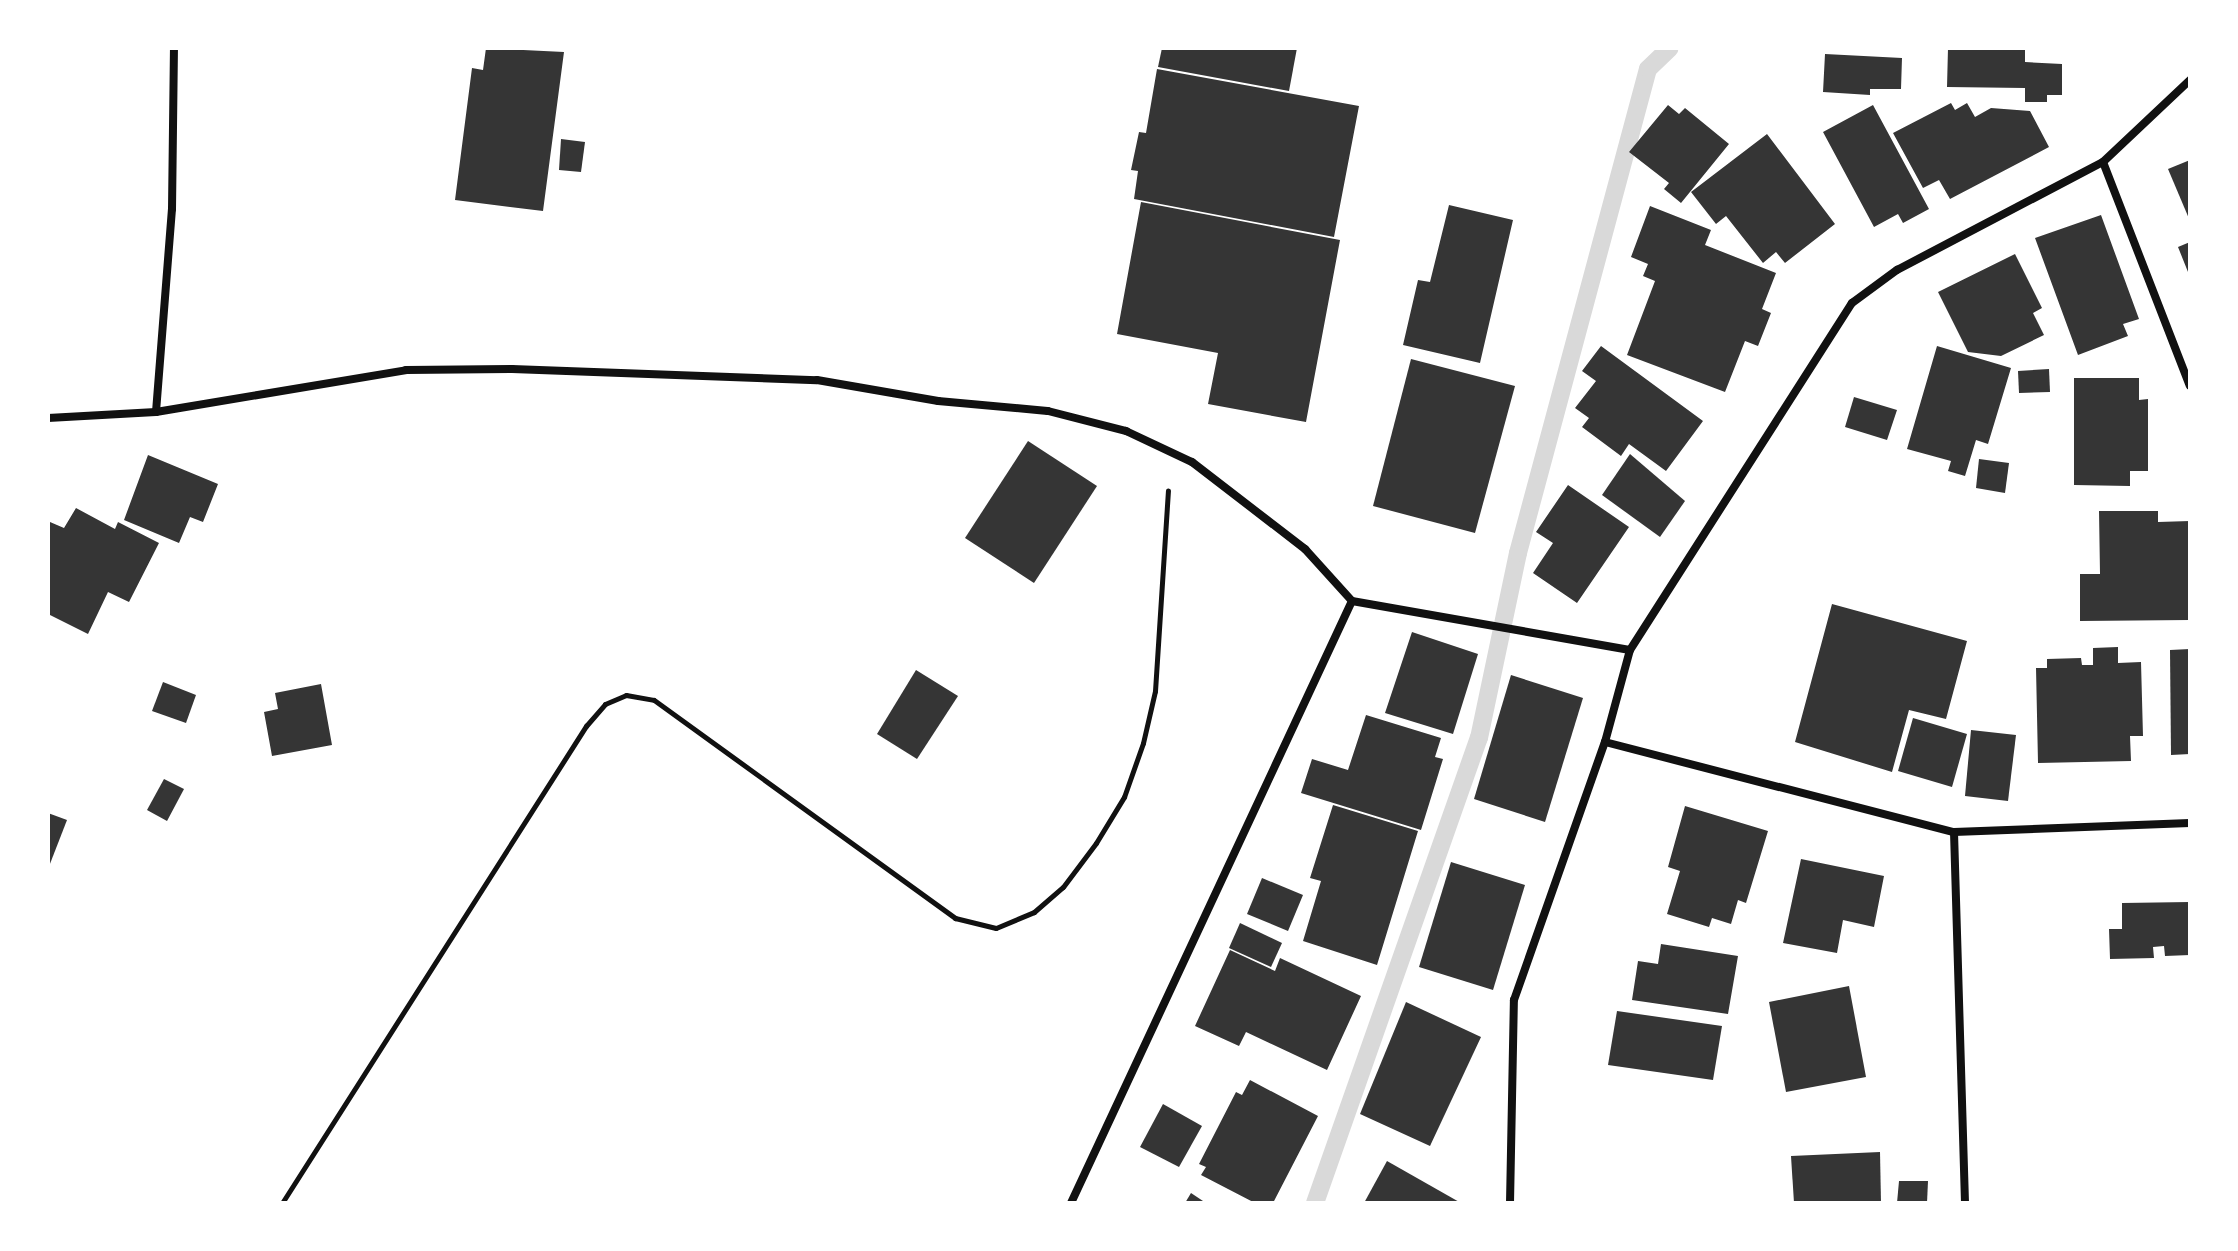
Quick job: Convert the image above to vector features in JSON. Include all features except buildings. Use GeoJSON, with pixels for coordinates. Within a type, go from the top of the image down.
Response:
{"type":"FeatureCollection","features":[{"type":"Feature","properties":{"kind":"street"},"geometry":{"type":"LineString","coordinates":[[156,412],[172,209],[174,48]]}},
{"type":"Feature","properties":{"kind":"street"},"geometry":{"type":"LineString","coordinates":[[1510,1203],[1514,1000],[1605,742],[1630,650],[1852,303],[1897,270],[2103,162],[2190,80]]}},
{"type":"Feature","properties":{"kind":"street"},"geometry":{"type":"LineString","coordinates":[[2103,162],[2190,386]]}},
{"type":"Feature","properties":{"kind":"street"},"geometry":{"type":"LineString","coordinates":[[48,418],[156,412],[406,370],[817,380],[938,401],[1048,411],[1126,431],[1171,453],[1247,501],[1305,549],[1352,601],[1444,613],[1630,650]]}},
{"type":"Feature","properties":{"kind":"street"},"geometry":{"type":"LineString","coordinates":[[1071,1203],[1352,601]]}},
{"type":"Feature","properties":{"kind":"street"},"geometry":{"type":"LineString","coordinates":[[1605,742],[1954,832],[2190,823]]}},
{"type":"Feature","properties":{"kind":"street"},"geometry":{"type":"LineString","coordinates":[[1954,832],[1965,1203]]}},
{"type":"Feature","properties":{"kind":"path"},"geometry":{"type":"LineString","coordinates":[[282,1203],[586,726],[605,704],[626,695],[654,700],[955,918],[996,928],[1034,912],[1063,887],[1096,843],[1124,797],[1143,743],[1155,691],[1171,453]]}},
{"type":"Feature","properties":{"kind":"waterway"},"geometry":{"type":"LineString","coordinates":[[1315,1203],[1479,738],[1518,553],[1648,69],[1670,48]]}}]}
